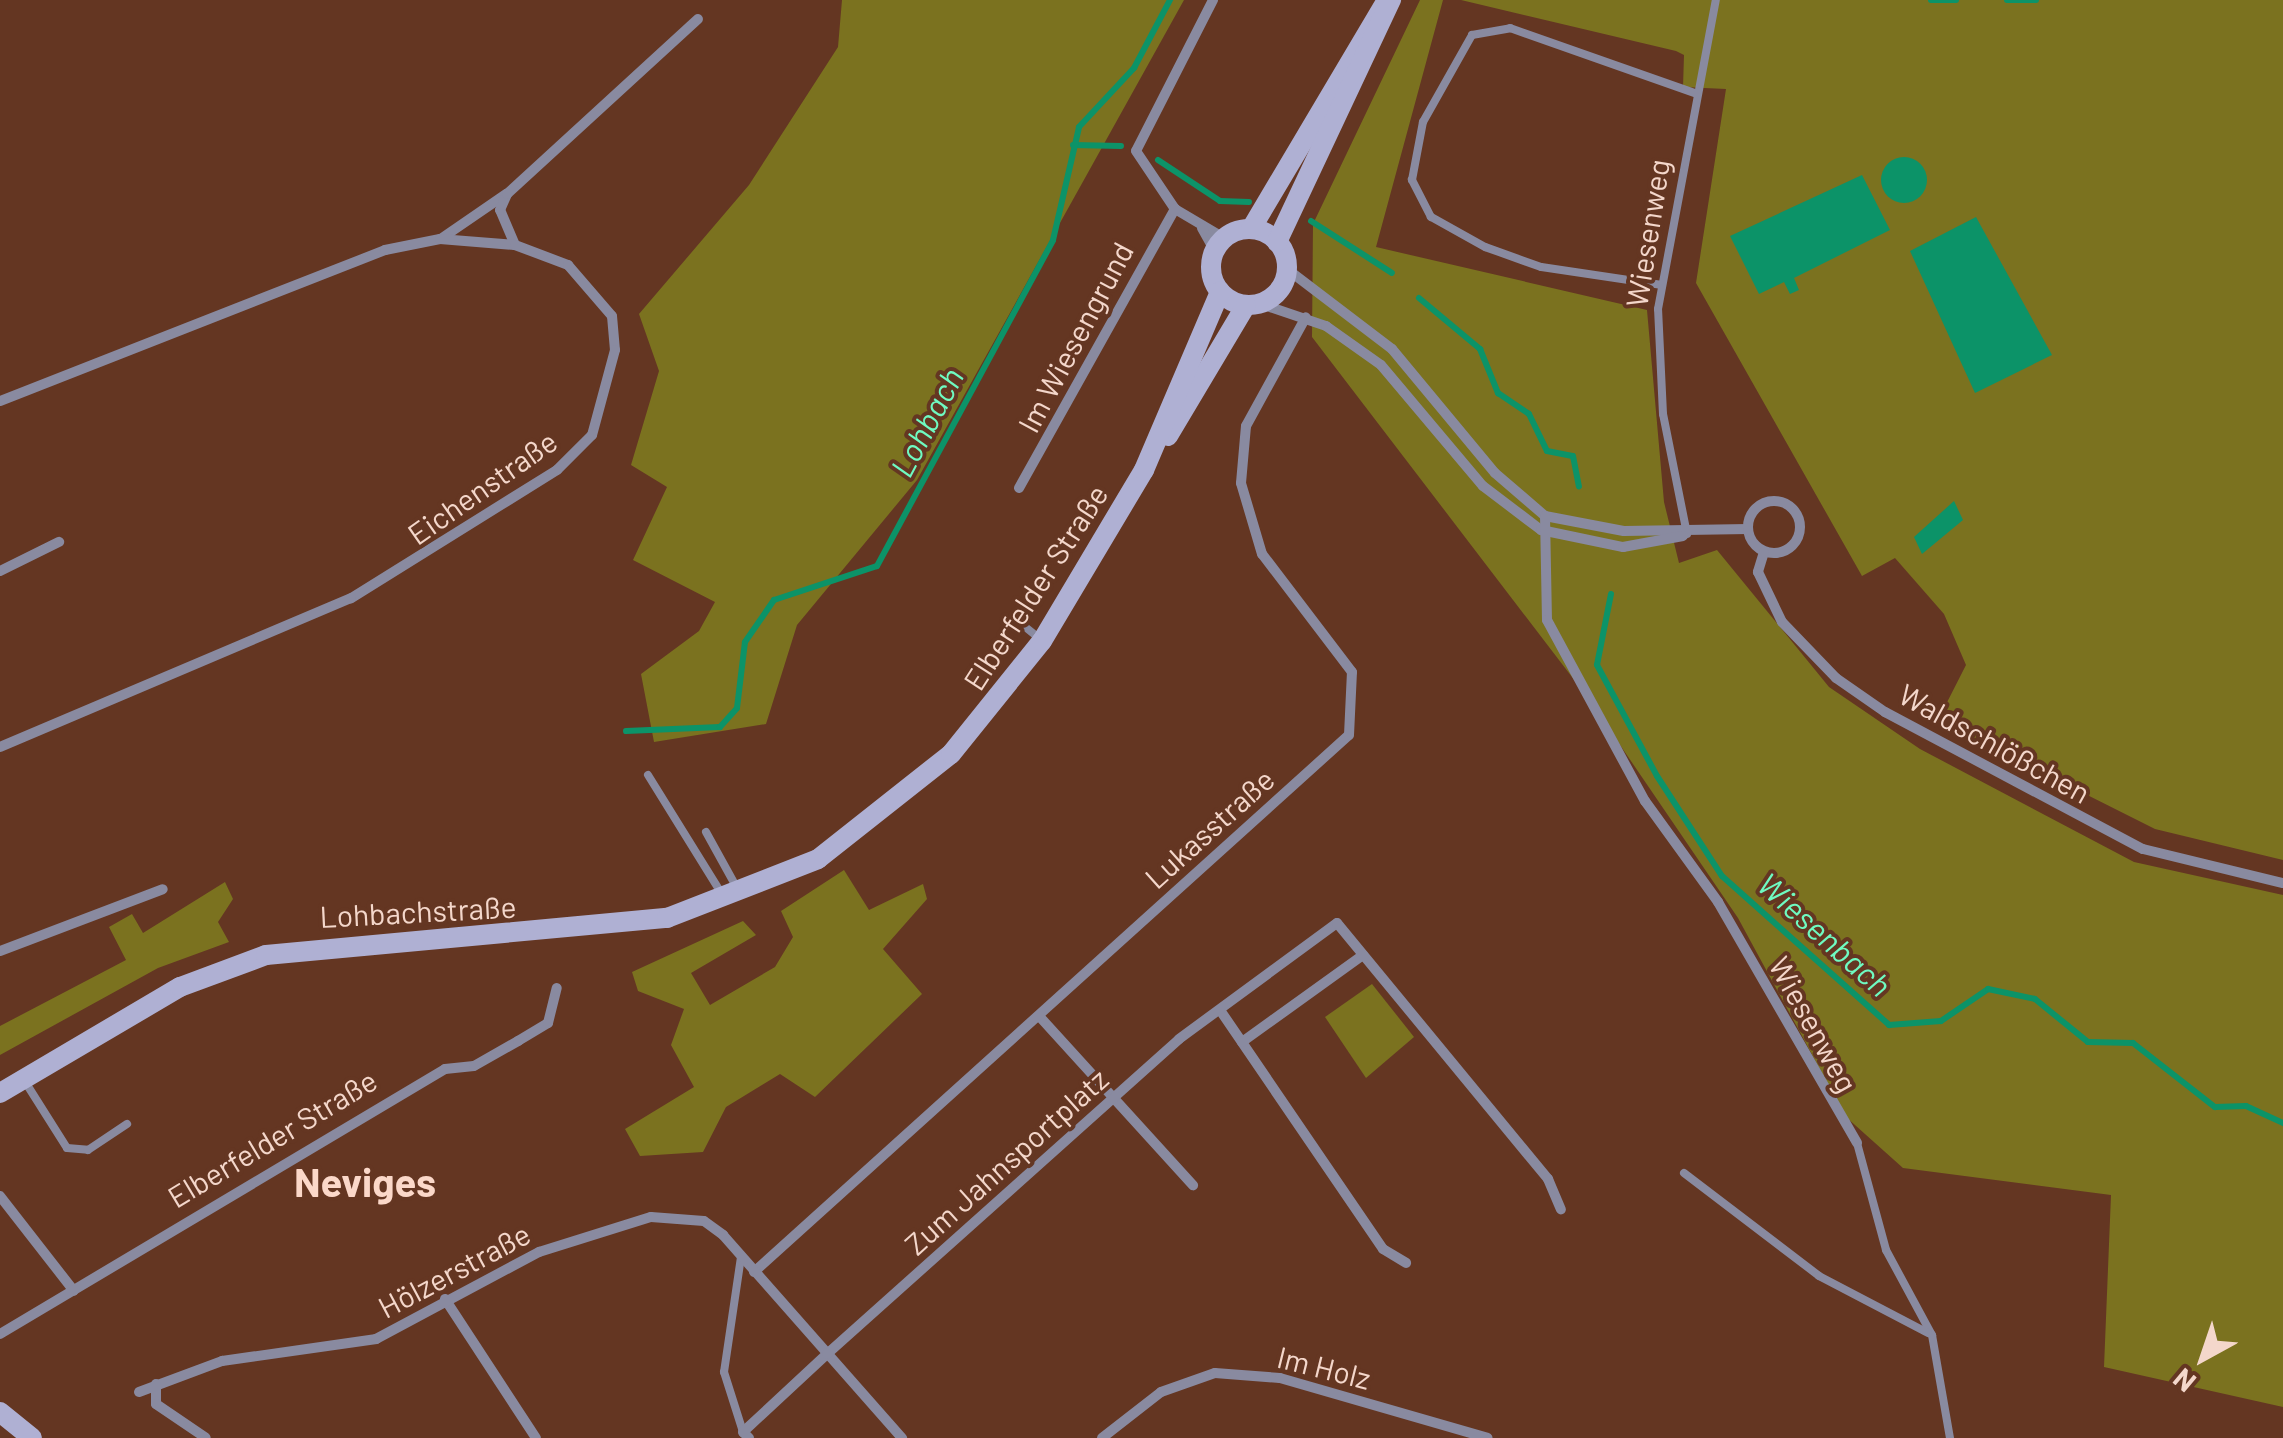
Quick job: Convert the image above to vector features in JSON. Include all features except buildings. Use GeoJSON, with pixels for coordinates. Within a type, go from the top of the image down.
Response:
{"type":"FeatureCollection","features":[{"type":"Feature","properties":{"kind":"main road"},"geometry":{"type":"LineString","coordinates":[[1389,0],[1278,242],[1287,269],[1254,305],[1220,292],[1219,244],[1251,229],[1389,0]]}},
{"type":"Feature","properties":{"kind":"main road"},"geometry":{"type":"LineString","coordinates":[[1251,229],[1278,242]]}},
{"type":"Feature","properties":{"kind":"main road","name":"Elberfelder Straße"},"geometry":{"type":"LineString","coordinates":[[1144,470],[1220,292]]}},
{"type":"Feature","properties":{"kind":"main road","name":"Elberfelder Straße"},"geometry":{"type":"LineString","coordinates":[[548,934],[733,897],[818,859],[910,791],[1042,641],[1144,470],[1254,305]]}},
{"type":"Feature","properties":{"kind":"main road","name":"Lohbachstraße"},"geometry":{"type":"LineString","coordinates":[[0,1096],[180,987],[266,955],[384,938],[548,934]]}},
{"type":"Feature","properties":{"kind":"main road"},"geometry":{"type":"LineString","coordinates":[[0,1412],[32,1438]]}},
{"type":"Feature","properties":{"kind":"street"},"geometry":{"type":"LineString","coordinates":[[1212,0],[1136,151],[1174,209],[1219,244]]}},
{"type":"Feature","properties":{"kind":"street"},"geometry":{"type":"LineString","coordinates":[[440,239],[507,194],[698,19]]}},
{"type":"Feature","properties":{"kind":"street"},"geometry":{"type":"LineString","coordinates":[[507,194],[500,210],[515,245]]}},
{"type":"Feature","properties":{"kind":"street","name":"Im Wiesengrund"},"geometry":{"type":"LineString","coordinates":[[1019,488],[1174,209]]}},
{"type":"Feature","properties":{"kind":"street","name":"Eichenstraße"},"geometry":{"type":"LineString","coordinates":[[0,401],[385,250],[440,239],[515,245],[568,265],[612,316],[609,386],[576,454],[413,566],[0,747]]}},
{"type":"Feature","properties":{"kind":"street"},"geometry":{"type":"LineString","coordinates":[[1287,269],[1392,348],[1495,473],[1545,516],[1688,534]]}},
{"type":"Feature","properties":{"kind":"street"},"geometry":{"type":"LineString","coordinates":[[1254,305],[1306,317],[1381,364],[1484,486],[1541,530],[1623,547],[1688,534],[1748,529]]}},
{"type":"Feature","properties":{"kind":"street","name":"Lukasstraße"},"geometry":{"type":"LineString","coordinates":[[754,1272],[1348,735],[1352,672],[1262,554],[1241,483],[1246,426],[1306,317]]}},
{"type":"Feature","properties":{"kind":"street"},"geometry":{"type":"LineString","coordinates":[[1762,503],[1791,506],[1800,524],[1794,544],[1764,552],[1748,529],[1762,503]]}},
{"type":"Feature","properties":{"kind":"street","name":"Wiesenweg"},"geometry":{"type":"LineString","coordinates":[[1545,516],[1541,530],[1547,620],[1646,801],[1718,902],[1857,1143]]}},
{"type":"Feature","properties":{"kind":"street"},"geometry":{"type":"LineString","coordinates":[[0,571],[58,542]]}},
{"type":"Feature","properties":{"kind":"street","name":"Waldschlößchen"},"geometry":{"type":"LineString","coordinates":[[1764,552],[1758,572],[1782,622],[1836,678],[1885,712],[2143,850],[2283,883]]}},
{"type":"Feature","properties":{"kind":"street"},"geometry":{"type":"LineString","coordinates":[[0,951],[163,889]]}},
{"type":"Feature","properties":{"kind":"street","name":"Zum Jahnsportplatz"},"geometry":{"type":"LineString","coordinates":[[746,1435],[826,1354],[1113,1100],[1220,1010],[1337,924],[1548,1178],[1561,1209]]}},
{"type":"Feature","properties":{"kind":"street"},"geometry":{"type":"LineString","coordinates":[[1242,1042],[1363,955]]}},
{"type":"Feature","properties":{"kind":"street","name":"Elberfelder Straße"},"geometry":{"type":"LineString","coordinates":[[0,1334],[445,1070],[518,1041],[548,1023],[556,988]]}},
{"type":"Feature","properties":{"kind":"street"},"geometry":{"type":"LineString","coordinates":[[1220,1010],[1383,1249],[1406,1263]]}},
{"type":"Feature","properties":{"kind":"street"},"geometry":{"type":"LineString","coordinates":[[1039,1016],[1193,1186]]}},
{"type":"Feature","properties":{"kind":"street"},"geometry":{"type":"LineString","coordinates":[[0,1196],[74,1290]]}},
{"type":"Feature","properties":{"kind":"street","name":"Hölzerstraße"},"geometry":{"type":"LineString","coordinates":[[138,1392],[222,1361],[376,1339],[444,1299],[598,1227],[651,1217],[704,1221],[742,1257],[902,1438]]}},
{"type":"Feature","properties":{"kind":"street"},"geometry":{"type":"LineString","coordinates":[[444,1299],[536,1438]]}},
{"type":"Feature","properties":{"kind":"street","name":"Im Holz"},"geometry":{"type":"LineString","coordinates":[[1102,1438],[1161,1392],[1215,1373],[1280,1378],[1488,1438]]}},
{"type":"Feature","properties":{"kind":"street"},"geometry":{"type":"LineString","coordinates":[[156,1384],[156,1404],[206,1438]]}},
{"type":"Feature","properties":{"kind":"lane","name":"Wiesenweg"},"geometry":{"type":"LineString","coordinates":[[1688,534],[1663,414],[1662,285],[1695,93],[1716,0]]}},
{"type":"Feature","properties":{"kind":"lane"},"geometry":{"type":"LineString","coordinates":[[1662,285],[1541,268],[1485,247],[1431,216],[1412,180],[1423,122],[1472,34],[1510,28],[1695,93]]}},
{"type":"Feature","properties":{"kind":"lane"},"geometry":{"type":"LineString","coordinates":[[1024,626],[1042,641]]}},
{"type":"Feature","properties":{"kind":"lane"},"geometry":{"type":"LineString","coordinates":[[648,776],[733,897]]}},
{"type":"Feature","properties":{"kind":"lane"},"geometry":{"type":"LineString","coordinates":[[706,832],[733,897]]}},
{"type":"Feature","properties":{"kind":"lane"},"geometry":{"type":"LineString","coordinates":[[24,1080],[67,1148],[88,1150],[128,1124]]}},
{"type":"Feature","properties":{"kind":"lane","name":"Wiesenweg"},"geometry":{"type":"LineString","coordinates":[[1857,1143],[1886,1250],[1932,1335],[1950,1438]]}},
{"type":"Feature","properties":{"kind":"lane"},"geometry":{"type":"LineString","coordinates":[[1684,1173],[1819,1276],[1932,1335]]}},
{"type":"Feature","properties":{"kind":"lane"},"geometry":{"type":"LineString","coordinates":[[742,1257],[724,1372],[746,1435]]}},
{"type":"Feature","properties":{"kind":"shaded area"},"geometry":{"type":"Polygon","coordinates":[[[842,0],[1184,0],[917,480],[797,625],[766,724],[654,742],[641,674],[699,631],[715,602],[633,560],[667,487],[631,465],[659,371],[639,314],[749,185],[838,47],[842,0]]]}},
{"type":"Feature","properties":{"kind":"shaded area"},"geometry":{"type":"Polygon","coordinates":[[[1420,0],[1443,0],[1376,247],[1647,310],[1664,502],[1679,563],[1717,550],[1829,687],[1920,749],[2134,862],[2283,895],[2283,1407],[2104,1367],[2111,1195],[1903,1168],[1846,1117],[1738,918],[1588,698],[1312,337],[1313,224],[1420,0]]]}},
{"type":"Feature","properties":{"kind":"shaded area"},"geometry":{"type":"Polygon","coordinates":[[[1461,0],[2283,0],[2283,860],[2155,829],[1938,720],[1966,665],[1944,614],[1895,558],[1862,576],[1696,283],[1726,89],[1683,87],[1684,55],[1676,51],[1461,0]]]}},
{"type":"Feature","properties":{"kind":"shaded area"},"geometry":{"type":"Polygon","coordinates":[[[1904,157],[1920,164],[1927,180],[1920,196],[1904,203],[1888,196],[1881,180],[1888,164],[1904,157]]]}},
{"type":"Feature","properties":{"kind":"shaded area"},"geometry":{"type":"Polygon","coordinates":[[[1862,175],[1890,230],[1794,278],[1799,290],[1790,294],[1784,282],[1759,294],[1730,236],[1862,175]]]}},
{"type":"Feature","properties":{"kind":"shaded area"},"geometry":{"type":"Polygon","coordinates":[[[1976,217],[2052,355],[1975,393],[1910,251],[1976,217]]]}},
{"type":"Feature","properties":{"kind":"shaded area"},"geometry":{"type":"Polygon","coordinates":[[[1954,501],[1963,520],[1922,554],[1914,537],[1954,501]]]}},
{"type":"Feature","properties":{"kind":"shaded area"},"geometry":{"type":"Polygon","coordinates":[[[844,870],[869,910],[923,884],[927,899],[883,949],[922,994],[815,1097],[780,1074],[726,1107],[703,1152],[640,1156],[625,1129],[694,1087],[671,1045],[684,1009],[638,991],[632,972],[743,921],[756,935],[691,973],[710,1005],[775,967],[793,937],[781,911],[844,870]]]}},
{"type":"Feature","properties":{"kind":"shaded area"},"geometry":{"type":"Polygon","coordinates":[[[225,882],[233,899],[218,922],[229,942],[158,968],[0,1055],[0,1026],[126,960],[109,927],[132,914],[143,933],[225,882]]]}},
{"type":"Feature","properties":{"kind":"shaded area"},"geometry":{"type":"Polygon","coordinates":[[[1372,984],[1414,1037],[1366,1078],[1325,1017],[1372,984]]]}},
{"type":"Feature","properties":{"kind":"waterway","name":"Lohbach"},"geometry":{"type":"LineString","coordinates":[[626,731],[720,727],[737,708],[745,642],[774,600],[877,566],[1053,240],[1079,127],[1134,68],[1170,0]]}},
{"type":"Feature","properties":{"kind":"waterway"},"geometry":{"type":"LineString","coordinates":[[1931,0],[1956,0]]}},
{"type":"Feature","properties":{"kind":"waterway"},"geometry":{"type":"LineString","coordinates":[[2007,0],[2036,0]]}},
{"type":"Feature","properties":{"kind":"waterway","name":"Wiesenbach"},"geometry":{"type":"LineString","coordinates":[[1073,145],[1121,146]]}},
{"type":"Feature","properties":{"kind":"waterway","name":"Wiesenbach"},"geometry":{"type":"LineString","coordinates":[[1158,160],[1220,201],[1249,202]]}},
{"type":"Feature","properties":{"kind":"waterway","name":"Wiesenbach"},"geometry":{"type":"LineString","coordinates":[[1311,221],[1392,273]]}},
{"type":"Feature","properties":{"kind":"waterway","name":"Wiesenbach"},"geometry":{"type":"LineString","coordinates":[[1419,298],[1480,349],[1498,393],[1529,414],[1547,451],[1573,456],[1579,486]]}},
{"type":"Feature","properties":{"kind":"waterway","name":"Wiesenbach"},"geometry":{"type":"LineString","coordinates":[[1611,594],[1597,665],[1657,776],[1722,876],[1889,1025],[1941,1021],[1988,989],[2035,999],[2088,1042],[2133,1043],[2215,1107],[2246,1106],[2283,1123]]}},
{"type":"Feature","properties":{"kind":"district","name":"Neviges"},"geometry":{"type":"Point","coordinates":[365,1181]}}]}
